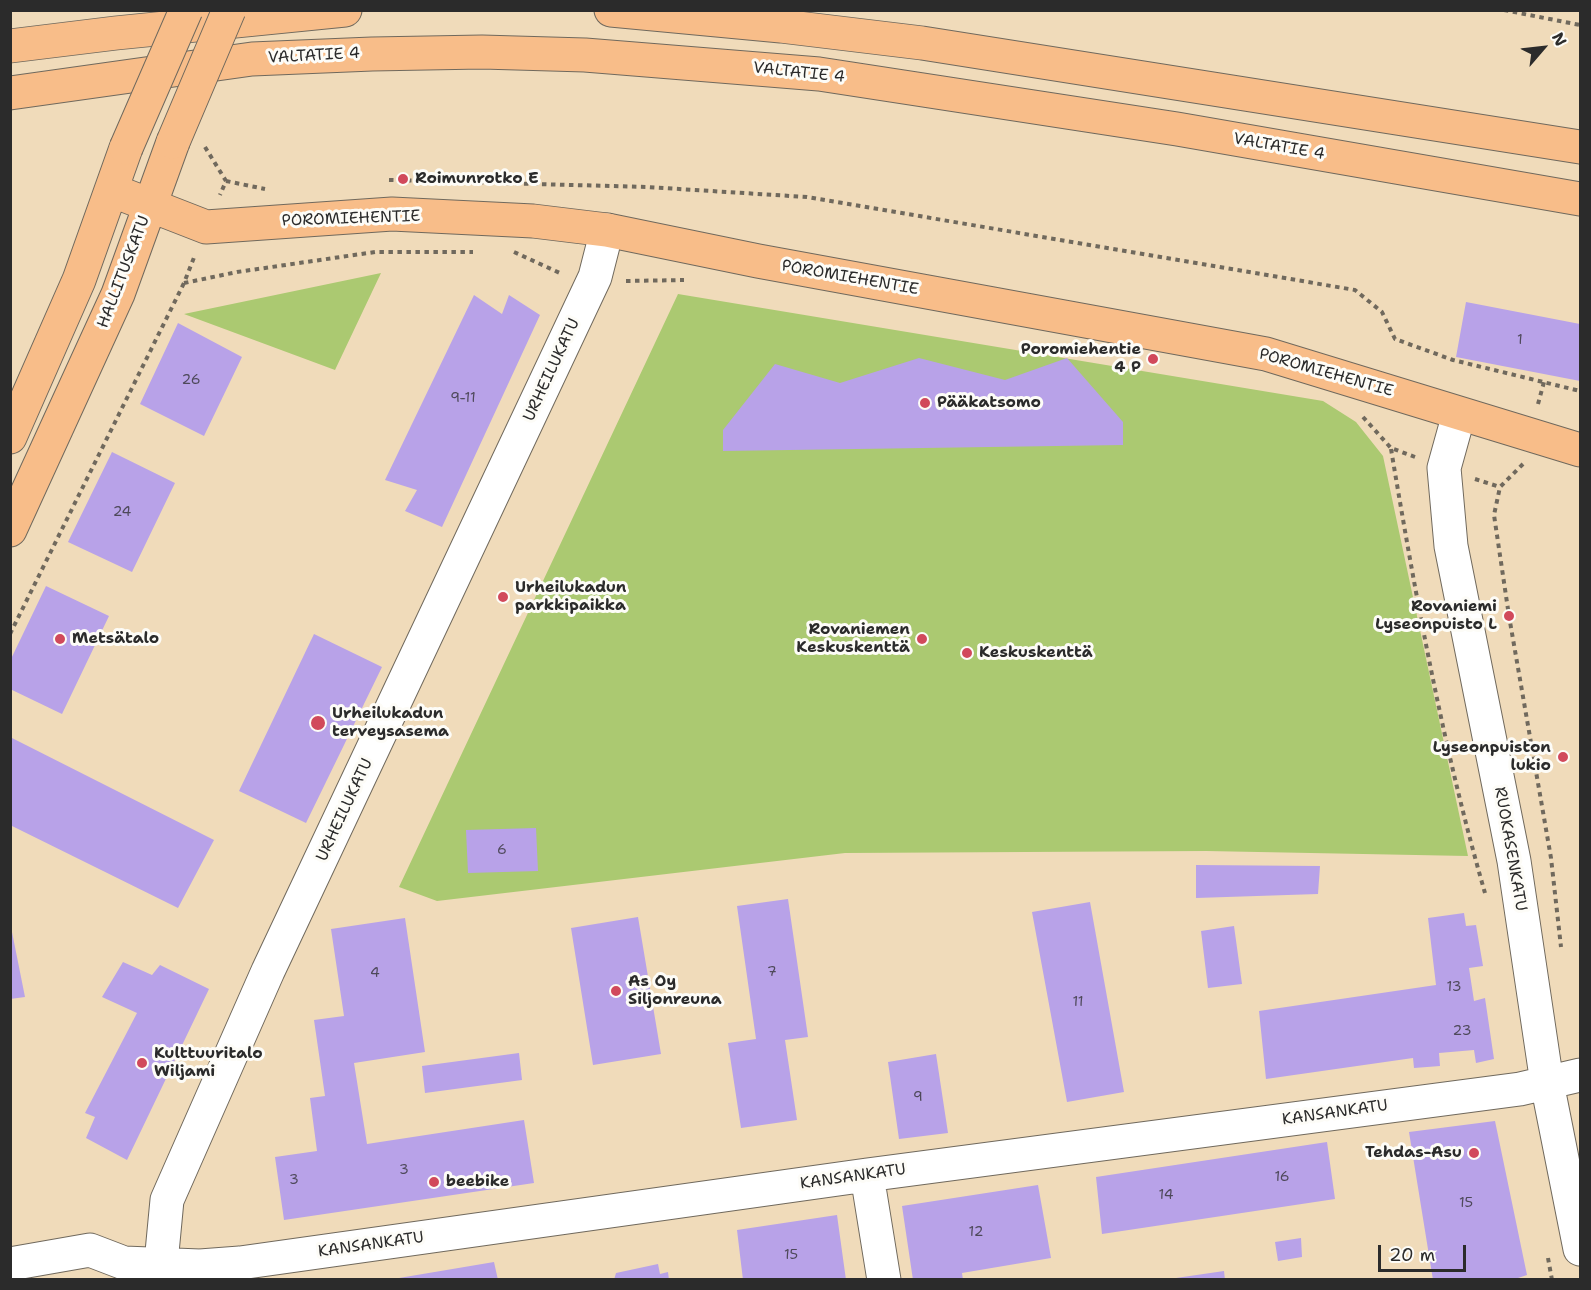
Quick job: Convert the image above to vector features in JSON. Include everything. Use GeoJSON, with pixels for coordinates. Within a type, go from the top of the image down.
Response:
{"type":"FeatureCollection","features":[{"type":"Feature","properties":{"kind":"main road"},"geometry":{"type":"LineString","coordinates":[[10,437],[79,280],[126,148],[186,10]]}},
{"type":"Feature","properties":{"kind":"main road","name":"HALLITUSKATU"},"geometry":{"type":"LineString","coordinates":[[10,530],[118,294],[150,204],[187,140],[229,10]]}},
{"type":"Feature","properties":{"kind":"main road"},"geometry":{"type":"LineString","coordinates":[[10,46],[345,10]]}},
{"type":"Feature","properties":{"kind":"main road"},"geometry":{"type":"LineString","coordinates":[[611,10],[781,26],[922,43],[1581,147]]}},
{"type":"Feature","properties":{"kind":"main road","name":"VALTATIE 4"},"geometry":{"type":"LineString","coordinates":[[10,93],[252,59],[427,53],[585,55],[819,74],[1177,129],[1581,199]]}},
{"type":"Feature","properties":{"kind":"main road","name":"POROMIEHENTIE"},"geometry":{"type":"LineString","coordinates":[[111,190],[206,227],[392,214],[533,221],[608,230],[758,261],[1266,354],[1581,450]]}},
{"type":"Feature","properties":{"kind":"street","name":"URHEILUKATU"},"geometry":{"type":"LineString","coordinates":[[161,1263],[167,1200],[171,1189],[268,971],[595,277],[608,230]]}},
{"type":"Feature","properties":{"kind":"street","name":"RUOKASENKATU"},"geometry":{"type":"LineString","coordinates":[[1459,414],[1444,468],[1450,546],[1514,861],[1547,1083],[1581,1249]]}},
{"type":"Feature","properties":{"kind":"street","name":"KANSANKATU"},"geometry":{"type":"LineString","coordinates":[[10,1264],[90,1250],[112,1271],[161,1263],[200,1266],[240,1263],[867,1175],[1520,1089],[1581,1075]]}},
{"type":"Feature","properties":{"kind":"street"},"geometry":{"type":"LineString","coordinates":[[867,1175],[884,1280]]}},
{"type":"Feature","properties":{"kind":"path"},"geometry":{"type":"LineString","coordinates":[[1504,10],[1581,25]]}},
{"type":"Feature","properties":{"kind":"path"},"geometry":{"type":"LineString","coordinates":[[187,140],[226,181],[262,189],[273,188]]}},
{"type":"Feature","properties":{"kind":"path"},"geometry":{"type":"LineString","coordinates":[[379,181],[403,179],[647,187],[807,197],[1355,290],[1382,312],[1395,339],[1453,360],[1581,391]]}},
{"type":"Feature","properties":{"kind":"path"},"geometry":{"type":"LineString","coordinates":[[10,634],[184,283],[226,181]]}},
{"type":"Feature","properties":{"kind":"path"},"geometry":{"type":"LineString","coordinates":[[184,283],[237,272],[375,252],[479,252]]}},
{"type":"Feature","properties":{"kind":"path"},"geometry":{"type":"LineString","coordinates":[[513,252],[560,274],[633,282],[690,280]]}},
{"type":"Feature","properties":{"kind":"path"},"geometry":{"type":"LineString","coordinates":[[1361,415],[1390,448],[1421,620],[1466,829],[1486,900]]}},
{"type":"Feature","properties":{"kind":"path"},"geometry":{"type":"LineString","coordinates":[[1523,466],[1500,487],[1494,515],[1551,858],[1561,948]]}},
{"type":"Feature","properties":{"kind":"path"},"geometry":{"type":"LineString","coordinates":[[1548,1257],[1552,1280]]}},
{"type":"Feature","properties":{"kind":"green space"},"geometry":{"type":"Polygon","coordinates":[[[381,273],[335,370],[184,314],[381,273]]]}},
{"type":"Feature","properties":{"kind":"green space","name":"Keskuskenttä"},"geometry":{"type":"Polygon","coordinates":[[[678,294],[1323,401],[1356,422],[1383,456],[1468,856],[1206,851],[845,853],[437,901],[399,887],[678,294]]]}},
{"type":"Feature","properties":{"kind":"building"},"geometry":{"type":"Polygon","coordinates":[[[474,295],[502,314],[509,295],[540,315],[442,527],[405,511],[417,490],[385,480],[474,295]]]}},
{"type":"Feature","properties":{"kind":"building"},"geometry":{"type":"Polygon","coordinates":[[[1466,302],[1580,324],[1580,381],[1456,357],[1466,302]]]}},
{"type":"Feature","properties":{"kind":"building"},"geometry":{"type":"Polygon","coordinates":[[[178,323],[242,357],[204,436],[140,404],[178,323]]]}},
{"type":"Feature","properties":{"kind":"building","name":"Pääkatsomo"},"geometry":{"type":"Polygon","coordinates":[[[919,358],[1005,380],[1067,358],[1123,422],[1123,445],[723,451],[723,430],[775,364],[840,383],[919,358]]]}},
{"type":"Feature","properties":{"kind":"building"},"geometry":{"type":"Polygon","coordinates":[[[112,452],[175,483],[132,572],[68,542],[112,452]]]}},
{"type":"Feature","properties":{"kind":"building","name":"Metsätalo"},"geometry":{"type":"Polygon","coordinates":[[[46,586],[109,616],[62,714],[10,689],[10,661],[46,586]]]}},
{"type":"Feature","properties":{"kind":"building"},"geometry":{"type":"Polygon","coordinates":[[[314,634],[382,667],[306,823],[239,791],[314,634]]]}},
{"type":"Feature","properties":{"kind":"building"},"geometry":{"type":"Polygon","coordinates":[[[10,737],[214,840],[178,908],[10,825],[10,737]]]}},
{"type":"Feature","properties":{"kind":"building"},"geometry":{"type":"Polygon","coordinates":[[[536,828],[538,871],[468,873],[466,830],[536,828]]]}},
{"type":"Feature","properties":{"kind":"building"},"geometry":{"type":"Polygon","coordinates":[[[1196,865],[1320,866],[1318,894],[1196,898],[1196,865]]]}},
{"type":"Feature","properties":{"kind":"building"},"geometry":{"type":"Polygon","coordinates":[[[788,899],[808,1037],[785,1040],[797,1120],[741,1128],[728,1043],[756,1039],[737,906],[788,899]]]}},
{"type":"Feature","properties":{"kind":"building"},"geometry":{"type":"Polygon","coordinates":[[[1090,902],[1124,1092],[1067,1102],[1032,912],[1090,902]]]}},
{"type":"Feature","properties":{"kind":"building"},"geometry":{"type":"Polygon","coordinates":[[[1464,913],[1466,926],[1476,925],[1483,966],[1469,968],[1474,1001],[1485,998],[1494,1059],[1476,1063],[1474,1050],[1439,1053],[1440,1066],[1414,1068],[1413,1058],[1266,1079],[1259,1011],[1436,985],[1428,918],[1464,913]]]}},
{"type":"Feature","properties":{"kind":"building","name":"As Oy Siljonreuna"},"geometry":{"type":"Polygon","coordinates":[[[638,917],[661,1054],[593,1065],[571,928],[638,917]]]}},
{"type":"Feature","properties":{"kind":"building"},"geometry":{"type":"Polygon","coordinates":[[[405,918],[425,1052],[354,1063],[367,1144],[524,1120],[534,1183],[284,1220],[275,1157],[317,1151],[310,1098],[325,1096],[314,1020],[344,1016],[331,929],[405,918]]]}},
{"type":"Feature","properties":{"kind":"building"},"geometry":{"type":"Polygon","coordinates":[[[10,922],[25,997],[10,999],[10,922]]]}},
{"type":"Feature","properties":{"kind":"building"},"geometry":{"type":"Polygon","coordinates":[[[1234,926],[1242,984],[1208,988],[1201,931],[1234,926]]]}},
{"type":"Feature","properties":{"kind":"building","name":"Kulttuuritalo Wiljami"},"geometry":{"type":"Polygon","coordinates":[[[123,962],[152,975],[160,965],[209,989],[127,1160],[86,1138],[95,1117],[85,1113],[137,1013],[102,997],[123,962]]]}},
{"type":"Feature","properties":{"kind":"building"},"geometry":{"type":"Polygon","coordinates":[[[519,1053],[522,1080],[425,1093],[422,1066],[519,1053]]]}},
{"type":"Feature","properties":{"kind":"building"},"geometry":{"type":"Polygon","coordinates":[[[936,1054],[948,1133],[899,1139],[888,1062],[936,1054]]]}},
{"type":"Feature","properties":{"kind":"building"},"geometry":{"type":"Polygon","coordinates":[[[1495,1121],[1527,1275],[1512,1280],[1433,1280],[1409,1132],[1495,1121]]]}},
{"type":"Feature","properties":{"kind":"building"},"geometry":{"type":"Polygon","coordinates":[[[1327,1142],[1335,1199],[1102,1234],[1096,1177],[1327,1142]]]}},
{"type":"Feature","properties":{"kind":"building"},"geometry":{"type":"Polygon","coordinates":[[[1038,1185],[1051,1258],[962,1273],[963,1280],[913,1280],[902,1206],[1038,1185]]]}},
{"type":"Feature","properties":{"kind":"building"},"geometry":{"type":"Polygon","coordinates":[[[837,1215],[846,1280],[743,1280],[737,1230],[837,1215]]]}},
{"type":"Feature","properties":{"kind":"building"},"geometry":{"type":"Polygon","coordinates":[[[1301,1238],[1302,1257],[1278,1261],[1275,1242],[1301,1238]]]}},
{"type":"Feature","properties":{"kind":"building"},"geometry":{"type":"Polygon","coordinates":[[[494,1262],[498,1280],[399,1280],[399,1278],[494,1262]]]}},
{"type":"Feature","properties":{"kind":"building"},"geometry":{"type":"Polygon","coordinates":[[[658,1264],[660,1274],[668,1272],[669,1280],[614,1280],[616,1273],[658,1264]]]}},
{"type":"Feature","properties":{"kind":"building"},"geometry":{"type":"Polygon","coordinates":[[[1224,1271],[1225,1280],[1176,1280],[1176,1278],[1224,1271]]]}},
{"type":"Feature","properties":{"kind":"place","name":"Roimunrotko E"},"geometry":{"type":"Point","coordinates":[403,179]}},
{"type":"Feature","properties":{"kind":"place","name":"Poromiehentie 4 P"},"geometry":{"type":"Point","coordinates":[1153,359]}},
{"type":"Feature","properties":{"kind":"place","name":"Pääkatsomo"},"geometry":{"type":"Point","coordinates":[925,403]}},
{"type":"Feature","properties":{"kind":"place","name":"Urheilukadun parkkipaikka"},"geometry":{"type":"Point","coordinates":[503,597]}},
{"type":"Feature","properties":{"kind":"place","name":"Rovaniemi Lyseonpuisto L"},"geometry":{"type":"Point","coordinates":[1509,616]}},
{"type":"Feature","properties":{"kind":"place","name":"Metsätalo"},"geometry":{"type":"Point","coordinates":[60,639]}},
{"type":"Feature","properties":{"kind":"place","name":"Rovaniemen Keskuskenttä"},"geometry":{"type":"Point","coordinates":[922,639]}},
{"type":"Feature","properties":{"kind":"place","name":"Keskuskenttä"},"geometry":{"type":"Point","coordinates":[967,653]}},
{"type":"Feature","properties":{"kind":"place","name":"Urheilukadun terveysasema"},"geometry":{"type":"Point","coordinates":[318,723]}},
{"type":"Feature","properties":{"kind":"place","name":"Lyseonpuiston lukio"},"geometry":{"type":"Point","coordinates":[1563,757]}},
{"type":"Feature","properties":{"kind":"place","name":"As Oy Siljonreuna"},"geometry":{"type":"Point","coordinates":[616,991]}},
{"type":"Feature","properties":{"kind":"place","name":"Kulttuuritalo Wiljami"},"geometry":{"type":"Point","coordinates":[142,1063]}},
{"type":"Feature","properties":{"kind":"place","name":"Tehdas-Asu"},"geometry":{"type":"Point","coordinates":[1474,1153]}},
{"type":"Feature","properties":{"kind":"place","name":"beebike"},"geometry":{"type":"Point","coordinates":[434,1182]}}]}
